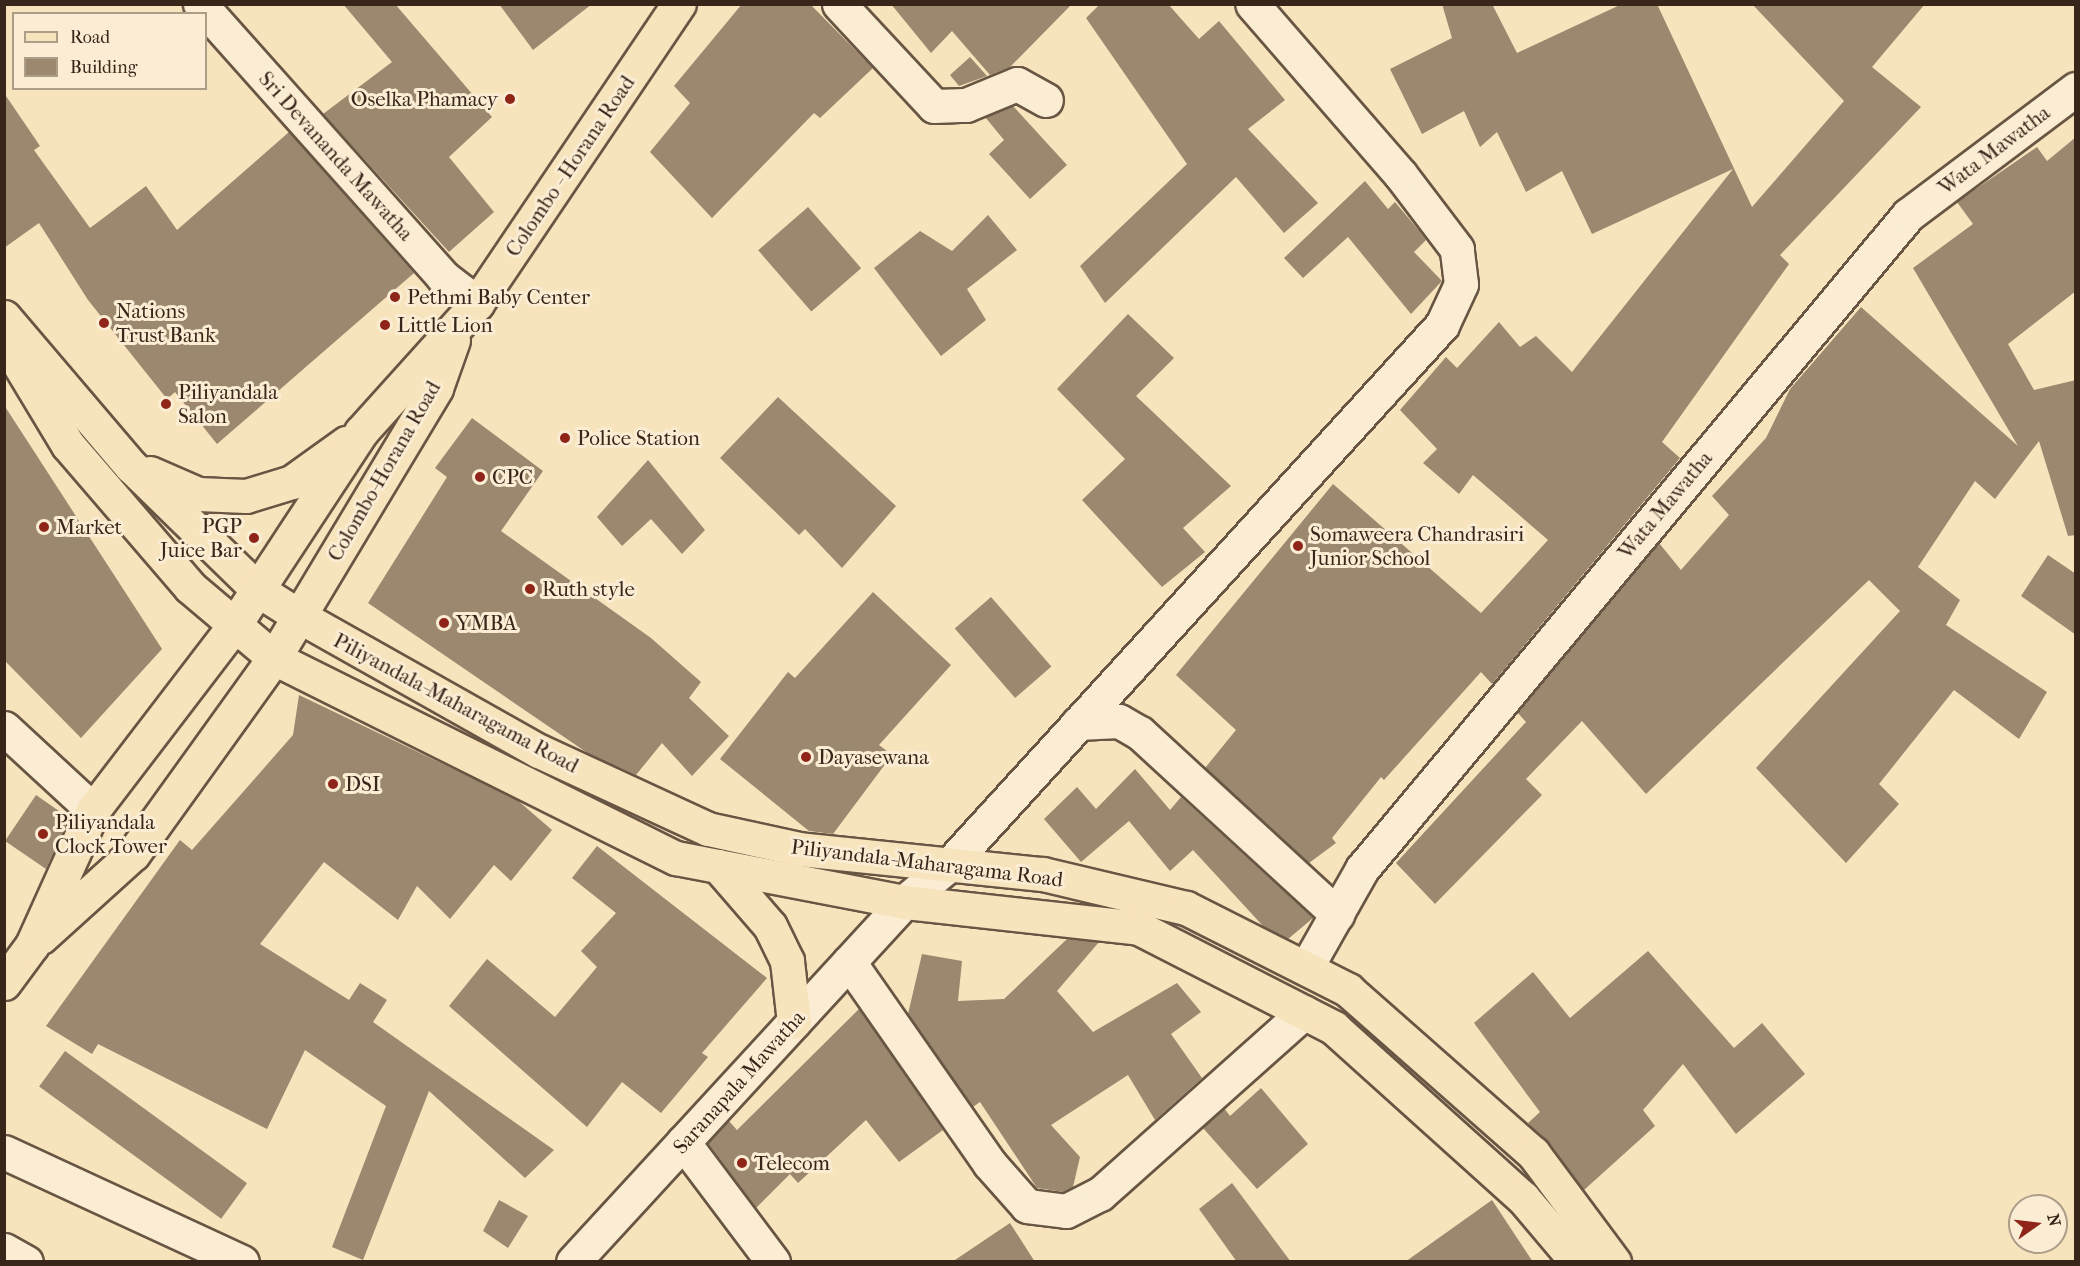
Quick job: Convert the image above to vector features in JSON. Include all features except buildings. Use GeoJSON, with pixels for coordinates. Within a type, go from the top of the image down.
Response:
{"type":"FeatureCollection","features":[{"type":"Feature","properties":{"kind":"main road","name":"Colombo - Horana Road"},"geometry":{"type":"LineString","coordinates":[[468,315],[677,6]]}},
{"type":"Feature","properties":{"kind":"main road","name":"Colombo-Horana Road"},"geometry":{"type":"LineString","coordinates":[[32,945],[93,810],[234,627],[361,432],[468,315]]}},
{"type":"Feature","properties":{"kind":"main road","name":"Colombo-Horana Road"},"geometry":{"type":"LineString","coordinates":[[32,945],[134,854],[274,657],[436,388],[468,315]]}},
{"type":"Feature","properties":{"kind":"main road","name":"Piliyandala-Maharagama Road"},"geometry":{"type":"LineString","coordinates":[[4,317],[131,466],[258,590],[298,616],[539,751],[708,829],[799,849],[1043,874],[1186,908],[1347,990],[1533,1153],[1614,1262]]}},
{"type":"Feature","properties":{"kind":"main road","name":"Piliyandala-Maharagama Road"},"geometry":{"type":"LineString","coordinates":[[4,340],[68,445],[190,586],[234,627],[274,657],[557,802],[676,858],[904,902],[1139,928],[1334,1028],[1523,1198],[1577,1262]]}},
{"type":"Feature","properties":{"kind":"main road"},"geometry":{"type":"LineString","coordinates":[[131,466],[198,494],[246,495],[292,482],[361,432]]}},
{"type":"Feature","properties":{"kind":"main road"},"geometry":{"type":"LineString","coordinates":[[718,866],[770,926],[786,961],[794,1022]]}},
{"type":"Feature","properties":{"kind":"main road"},"geometry":{"type":"LineString","coordinates":[[4,983],[32,945]]}},
{"type":"Feature","properties":{"kind":"street","name":"Sri Devananda Mawatha"},"geometry":{"type":"LineString","coordinates":[[200,4],[444,277],[468,315]]}},
{"type":"Feature","properties":{"kind":"street"},"geometry":{"type":"LineString","coordinates":[[839,4],[934,106],[966,105],[1017,84],[1046,100]]}},
{"type":"Feature","properties":{"kind":"street","name":"Saranapala Mawatha"},"geometry":{"type":"LineString","coordinates":[[573,1262],[904,902],[950,864],[1442,325],[1461,284],[1456,249],[1400,174],[1252,4]]}},
{"type":"Feature","properties":{"kind":"street","name":"Wata Mawatha"},"geometry":{"type":"LineString","coordinates":[[1306,968],[1362,868],[1908,214],[2076,89]]}},
{"type":"Feature","properties":{"kind":"street"},"geometry":{"type":"LineString","coordinates":[[1078,723],[1119,721],[1140,733],[1336,914]]}},
{"type":"Feature","properties":{"kind":"street"},"geometry":{"type":"LineString","coordinates":[[4,728],[93,810]]}},
{"type":"Feature","properties":{"kind":"street"},"geometry":{"type":"LineString","coordinates":[[849,962],[989,1163],[1027,1206],[1066,1211],[1100,1194],[1304,1012]]}},
{"type":"Feature","properties":{"kind":"street"},"geometry":{"type":"LineString","coordinates":[[683,1142],[772,1262]]}},
{"type":"Feature","properties":{"kind":"street"},"geometry":{"type":"LineString","coordinates":[[4,1152],[242,1262]]}},
{"type":"Feature","properties":{"kind":"street"},"geometry":{"type":"LineString","coordinates":[[4,1250],[26,1262]]}},
{"type":"Feature","properties":{"kind":"place","name":"Oselka Phamacy"},"geometry":{"type":"Point","coordinates":[510,99]}},
{"type":"Feature","properties":{"kind":"place","name":"Pethmi Baby Center"},"geometry":{"type":"Point","coordinates":[395,297]}},
{"type":"Feature","properties":{"kind":"place","name":"Nations Trust Bank"},"geometry":{"type":"Point","coordinates":[104,323]}},
{"type":"Feature","properties":{"kind":"place","name":"Little Lion"},"geometry":{"type":"Point","coordinates":[385,325]}},
{"type":"Feature","properties":{"kind":"place","name":"Piliyandala Salon"},"geometry":{"type":"Point","coordinates":[166,404]}},
{"type":"Feature","properties":{"kind":"place","name":"Police Station"},"geometry":{"type":"Point","coordinates":[565,438]}},
{"type":"Feature","properties":{"kind":"place","name":"CPC"},"geometry":{"type":"Point","coordinates":[480,477]}},
{"type":"Feature","properties":{"kind":"place","name":"Market"},"geometry":{"type":"Point","coordinates":[44,527]}},
{"type":"Feature","properties":{"kind":"place","name":"PGP Juice Bar"},"geometry":{"type":"Point","coordinates":[254,538]}},
{"type":"Feature","properties":{"kind":"place","name":"Somaweera Chandrasiri Junior School"},"geometry":{"type":"Point","coordinates":[1298,546]}},
{"type":"Feature","properties":{"kind":"place","name":"Ruth style"},"geometry":{"type":"Point","coordinates":[530,589]}},
{"type":"Feature","properties":{"kind":"place","name":"YMBA"},"geometry":{"type":"Point","coordinates":[444,623]}},
{"type":"Feature","properties":{"kind":"place","name":"Dayasewana"},"geometry":{"type":"Point","coordinates":[806,757]}},
{"type":"Feature","properties":{"kind":"place","name":"DSI"},"geometry":{"type":"Point","coordinates":[333,784]}},
{"type":"Feature","properties":{"kind":"place","name":"Piliyandala Clock Tower"},"geometry":{"type":"Point","coordinates":[43,834]}},
{"type":"Feature","properties":{"kind":"place","name":"Telecom"},"geometry":{"type":"Point","coordinates":[742,1163]}}]}
